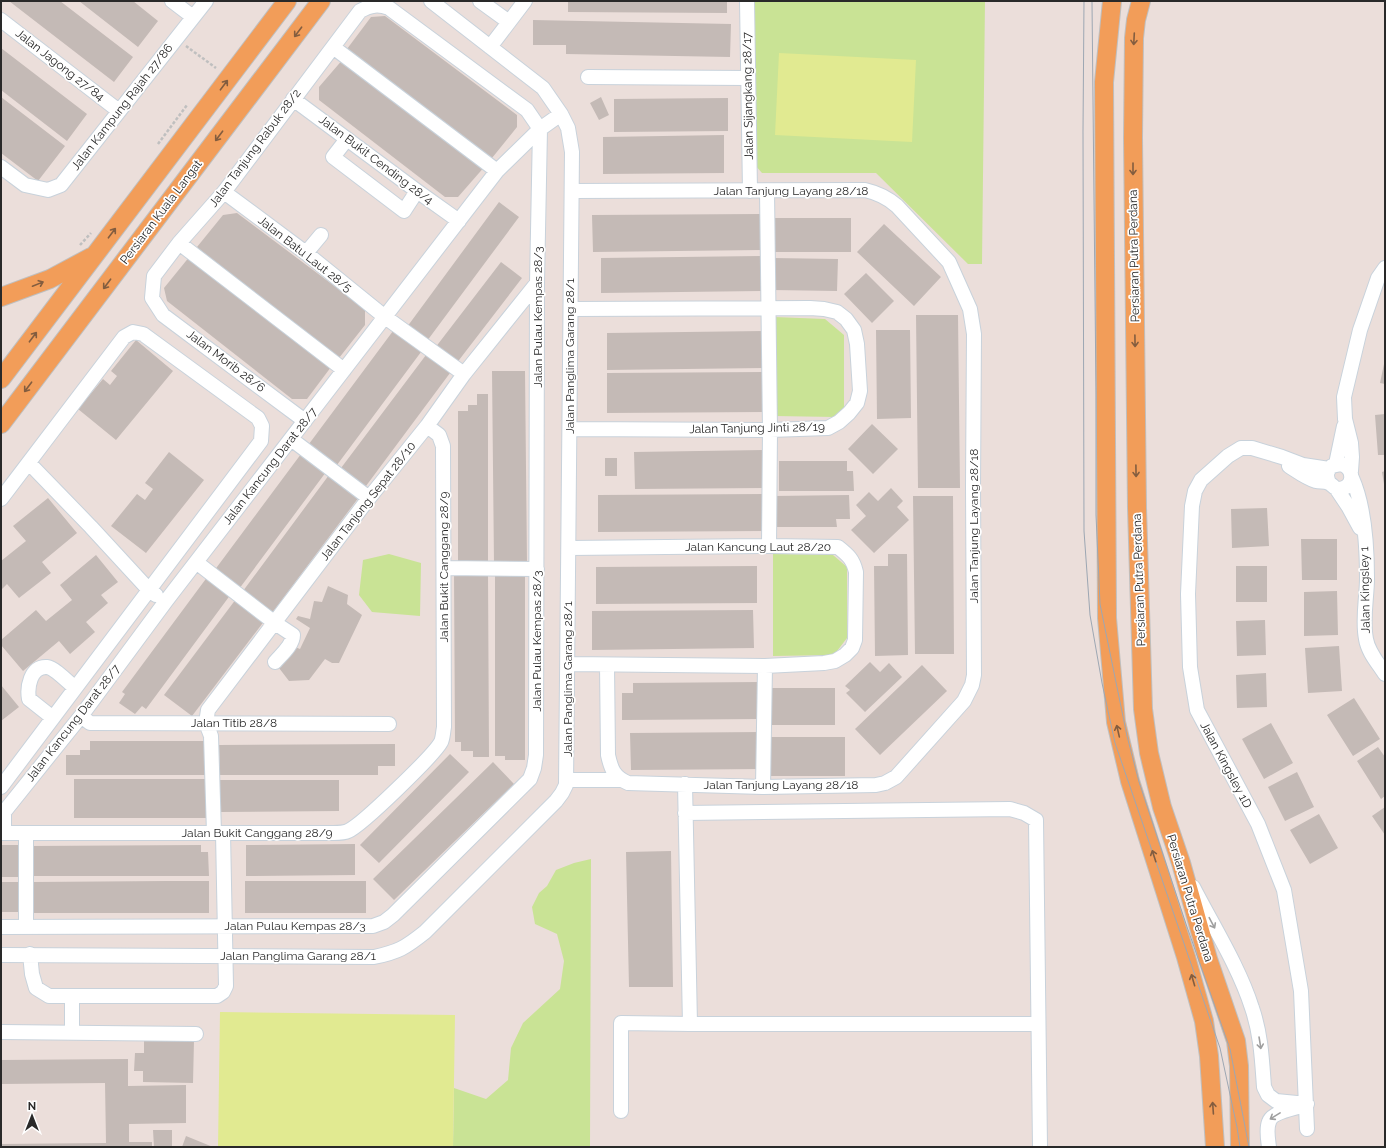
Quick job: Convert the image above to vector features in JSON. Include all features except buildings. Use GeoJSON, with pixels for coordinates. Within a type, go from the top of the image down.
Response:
{"type":"FeatureCollection","features":[{"type":"Feature","properties":{"kind":"main road"},"geometry":{"type":"LineString","coordinates":[[1,379],[287,1]]}},
{"type":"Feature","properties":{"kind":"main road","name":"Persiaran Kuala Langat"},"geometry":{"type":"LineString","coordinates":[[4,412],[321,1]]}},
{"type":"Feature","properties":{"kind":"main road","name":"Persiaran Putra Perdana"},"geometry":{"type":"LineString","coordinates":[[1112,1],[1104,82],[1106,618],[1116,722],[1130,781],[1186,957],[1204,1021],[1209,1056],[1215,1147]]}},
{"type":"Feature","properties":{"kind":"main road","name":"Persiaran Putra Perdana"},"geometry":{"type":"LineString","coordinates":[[1141,1],[1136,20],[1134,38],[1133,138],[1137,508],[1143,709],[1149,753],[1162,807],[1181,864],[1208,959],[1236,1041],[1239,1066],[1240,1147]]}},
{"type":"Feature","properties":{"kind":"main road"},"geometry":{"type":"LineString","coordinates":[[1,297],[50,279],[96,254]]}},
{"type":"Feature","properties":{"kind":"street"},"geometry":{"type":"LineString","coordinates":[[172,1],[193,17]]}},
{"type":"Feature","properties":{"kind":"street","name":"Jalan Kampung Rajah 27/86"},"geometry":{"type":"LineString","coordinates":[[1,167],[26,185],[48,190],[60,185],[206,1]]}},
{"type":"Feature","properties":{"kind":"street","name":"Jalan Panglima Garang 28/1"},"geometry":{"type":"LineString","coordinates":[[1,954],[374,957],[402,949],[425,932],[556,801],[566,785],[572,191],[571,139],[568,128],[561,114],[543,88],[431,1]]}},
{"type":"Feature","properties":{"kind":"street"},"geometry":{"type":"LineString","coordinates":[[480,1],[509,22]]}},
{"type":"Feature","properties":{"kind":"street"},"geometry":{"type":"LineString","coordinates":[[490,47],[525,1]]}},
{"type":"Feature","properties":{"kind":"street","name":"Jalan Sijangkang 28/17"},"geometry":{"type":"LineString","coordinates":[[747,1],[750,191]]}},
{"type":"Feature","properties":{"kind":"street","name":"Jalan Tanjung Rabuk 28/2"},"geometry":{"type":"LineString","coordinates":[[152,298],[154,276],[179,243],[224,192],[360,11],[370,6],[381,5],[389,8],[528,110],[540,129]]}},
{"type":"Feature","properties":{"kind":"street","name":"Jalan Jagong 27/84"},"geometry":{"type":"LineString","coordinates":[[1,20],[119,111]]}},
{"type":"Feature","properties":{"kind":"street"},"geometry":{"type":"LineString","coordinates":[[333,47],[497,171]]}},
{"type":"Feature","properties":{"kind":"street"},"geometry":{"type":"LineString","coordinates":[[588,77],[748,78]]}},
{"type":"Feature","properties":{"kind":"street","name":"Jalan Bukit Cending 28/4"},"geometry":{"type":"LineString","coordinates":[[293,99],[417,192],[459,221]]}},
{"type":"Feature","properties":{"kind":"street","name":"Jalan Kancung Darat 28/7"},"geometry":{"type":"LineString","coordinates":[[2,833],[4,812],[81,716],[166,601],[497,171],[540,129],[561,114]]}},
{"type":"Feature","properties":{"kind":"street","name":"Jalan Pulau Kempas 28/3"},"geometry":{"type":"LineString","coordinates":[[1,928],[373,926],[384,922],[393,915],[530,779],[534,768],[536,755],[537,283],[540,129]]}},
{"type":"Feature","properties":{"kind":"street"},"geometry":{"type":"LineString","coordinates":[[347,139],[333,157],[404,211],[417,192]]}},
{"type":"Feature","properties":{"kind":"street","name":"Jalan Tanjung Layang 28/18"},"geometry":{"type":"LineString","coordinates":[[567,780],[621,780],[628,782],[763,787],[876,785],[885,783],[896,777],[964,701],[972,685],[974,664],[974,334],[970,309],[949,262],[888,198],[878,193],[864,190],[572,191]]}},
{"type":"Feature","properties":{"kind":"street"},"geometry":{"type":"LineString","coordinates":[[767,191],[770,430],[769,546]]}},
{"type":"Feature","properties":{"kind":"street","name":"Jalan Batu Laut 28/5"},"geometry":{"type":"LineString","coordinates":[[224,192],[306,253],[385,317],[464,374]]}},
{"type":"Feature","properties":{"kind":"street"},"geometry":{"type":"LineString","coordinates":[[306,253],[321,234]]}},
{"type":"Feature","properties":{"kind":"street"},"geometry":{"type":"LineString","coordinates":[[179,243],[344,370]]}},
{"type":"Feature","properties":{"kind":"street","name":"Jalan Kingsley 1"},"geometry":{"type":"LineString","coordinates":[[1385,268],[1378,278],[1360,330],[1344,397],[1345,419],[1351,443],[1351,475],[1357,491],[1364,535],[1367,577],[1366,639],[1369,650],[1385,674]]}},
{"type":"Feature","properties":{"kind":"street","name":"Jalan Tanjong Sepat 28/10"},"geometry":{"type":"LineString","coordinates":[[206,723],[208,710],[369,498],[427,426],[464,374],[537,283]]}},
{"type":"Feature","properties":{"kind":"street","name":"Jalan Morib 28/6"},"geometry":{"type":"LineString","coordinates":[[152,298],[163,315],[305,421]]}},
{"type":"Feature","properties":{"kind":"street","name":"Jalan Tanjung Jinti 28/19"},"geometry":{"type":"LineString","coordinates":[[570,429],[770,430],[828,428],[849,414],[857,403],[860,391],[857,344],[854,330],[846,319],[837,312],[810,308],[571,309]]}},
{"type":"Feature","properties":{"kind":"street"},"geometry":{"type":"LineString","coordinates":[[1,499],[124,337],[133,332],[143,334],[258,418],[262,426],[261,441],[1,787]]}},
{"type":"Feature","properties":{"kind":"street","name":"Jalan Kingsley 1"},"geometry":{"type":"LineString","coordinates":[[1332,467],[1340,450],[1345,419]]}},
{"type":"Feature","properties":{"kind":"street","name":"Jalan Bukit Canggang 28/9"},"geometry":{"type":"LineString","coordinates":[[2,833],[333,833],[348,831],[361,823],[432,754],[441,742],[444,727],[443,446],[439,435],[427,426]]}},
{"type":"Feature","properties":{"kind":"street"},"geometry":{"type":"LineString","coordinates":[[291,439],[369,498]]}},
{"type":"Feature","properties":{"kind":"street","name":"Jalan Kingsley 1D"},"geometry":{"type":"LineString","coordinates":[[1307,1129],[1301,991],[1284,890],[1258,824],[1197,710],[1190,667],[1188,594],[1192,506],[1195,491],[1201,480],[1228,456],[1241,448],[1252,448],[1303,465],[1332,467]]}},
{"type":"Feature","properties":{"kind":"street","name":"Jalan Kingsley 1D"},"geometry":{"type":"LineString","coordinates":[[1272,455],[1302,474],[1332,486]]}},
{"type":"Feature","properties":{"kind":"street"},"geometry":{"type":"LineString","coordinates":[[29,463],[149,590],[166,601]]}},
{"type":"Feature","properties":{"kind":"street"},"geometry":{"type":"LineString","coordinates":[[1332,486],[1346,487],[1351,475],[1345,465],[1332,467],[1327,476],[1332,486],[1348,506],[1364,535]]}},
{"type":"Feature","properties":{"kind":"street","name":"Jalan Kancung Laut 28/20"},"geometry":{"type":"LineString","coordinates":[[568,664],[765,666],[836,661],[852,648],[855,640],[856,572],[854,562],[838,547],[769,546],[569,548]]}},
{"type":"Feature","properties":{"kind":"street"},"geometry":{"type":"LineString","coordinates":[[196,562],[275,623],[293,635],[293,639],[275,662]]}},
{"type":"Feature","properties":{"kind":"street"},"geometry":{"type":"LineString","coordinates":[[444,568],[537,569]]}},
{"type":"Feature","properties":{"kind":"street"},"geometry":{"type":"LineString","coordinates":[[607,665],[608,755],[615,775],[621,780]]}},
{"type":"Feature","properties":{"kind":"street"},"geometry":{"type":"LineString","coordinates":[[763,787],[765,666]]}},
{"type":"Feature","properties":{"kind":"street"},"geometry":{"type":"LineString","coordinates":[[53,718],[29,699],[29,683],[34,674],[40,669],[47,667],[54,670],[75,688]]}},
{"type":"Feature","properties":{"kind":"street","name":"Jalan Titib 28/8"},"geometry":{"type":"LineString","coordinates":[[81,716],[90,723],[389,724]]}},
{"type":"Feature","properties":{"kind":"street"},"geometry":{"type":"LineString","coordinates":[[30,954],[32,974],[36,988],[49,996],[217,996],[223,992],[226,986],[225,926],[211,736],[206,723]]}},
{"type":"Feature","properties":{"kind":"street"},"geometry":{"type":"LineString","coordinates":[[685,784],[690,1024]]}},
{"type":"Feature","properties":{"kind":"street"},"geometry":{"type":"LineString","coordinates":[[686,813],[1010,809],[1024,813],[1036,820],[1040,1147]]}},
{"type":"Feature","properties":{"kind":"street"},"geometry":{"type":"LineString","coordinates":[[26,833],[26,927]]}},
{"type":"Feature","properties":{"kind":"street"},"geometry":{"type":"LineString","coordinates":[[1181,864],[1241,978],[1252,1008],[1258,1031],[1264,1087],[1268,1095],[1276,1101],[1306,1104]]}},
{"type":"Feature","properties":{"kind":"street"},"geometry":{"type":"LineString","coordinates":[[72,996],[72,1032]]}},
{"type":"Feature","properties":{"kind":"street"},"geometry":{"type":"LineString","coordinates":[[621,1111],[621,1023],[1038,1024]]}},
{"type":"Feature","properties":{"kind":"street"},"geometry":{"type":"LineString","coordinates":[[1,1032],[196,1034]]}},
{"type":"Feature","properties":{"kind":"street"},"geometry":{"type":"LineString","coordinates":[[1269,1147],[1268,1123],[1270,1119],[1275,1115],[1306,1104]]}},
{"type":"Feature","properties":{"kind":"path"},"geometry":{"type":"LineString","coordinates":[[190,48],[216,68],[221,62]]}},
{"type":"Feature","properties":{"kind":"path"},"geometry":{"type":"LineString","coordinates":[[154,149],[192,99]]}},
{"type":"Feature","properties":{"kind":"path"},"geometry":{"type":"LineString","coordinates":[[77,248],[92,231]]}},
{"type":"Feature","properties":{"kind":"green space"},"geometry":{"type":"Polygon","coordinates":[[[753,1],[985,1],[982,264],[968,264],[876,173],[762,173],[755,165],[753,1]]]}},
{"type":"Feature","properties":{"kind":"green space"},"geometry":{"type":"Polygon","coordinates":[[[779,53],[916,60],[912,142],[775,135],[779,53]]]}},
{"type":"Feature","properties":{"kind":"green space"},"geometry":{"type":"Polygon","coordinates":[[[774,317],[825,319],[844,335],[844,408],[836,417],[774,416],[774,317]]]}},
{"type":"Feature","properties":{"kind":"green space"},"geometry":{"type":"Polygon","coordinates":[[[389,554],[421,563],[420,616],[372,612],[359,595],[363,560],[389,554]]]}},
{"type":"Feature","properties":{"kind":"green space"},"geometry":{"type":"Polygon","coordinates":[[[773,554],[833,555],[847,567],[847,638],[834,655],[773,656],[773,554]]]}},
{"type":"Feature","properties":{"kind":"green space"},"geometry":{"type":"Polygon","coordinates":[[[591,859],[590,1147],[453,1147],[454,1088],[486,1099],[508,1080],[511,1048],[523,1023],[560,989],[564,961],[557,934],[535,924],[532,907],[539,893],[547,886],[556,870],[574,863],[591,859]]]}},
{"type":"Feature","properties":{"kind":"green space"},"geometry":{"type":"Polygon","coordinates":[[[220,1012],[455,1015],[453,1147],[218,1147],[220,1012]]]}},
{"type":"Feature","properties":{"kind":"tram line"},"geometry":{"type":"LineString","coordinates":[[1084,1],[1084,531],[1090,615],[1102,683],[1115,743],[1220,1048],[1240,1147]]}},
{"type":"Feature","properties":{"kind":"tram line"},"geometry":{"type":"LineString","coordinates":[[1092,1],[1096,515],[1100,604],[1127,736],[1139,782],[1186,924],[1230,1049],[1249,1147]]}}]}
